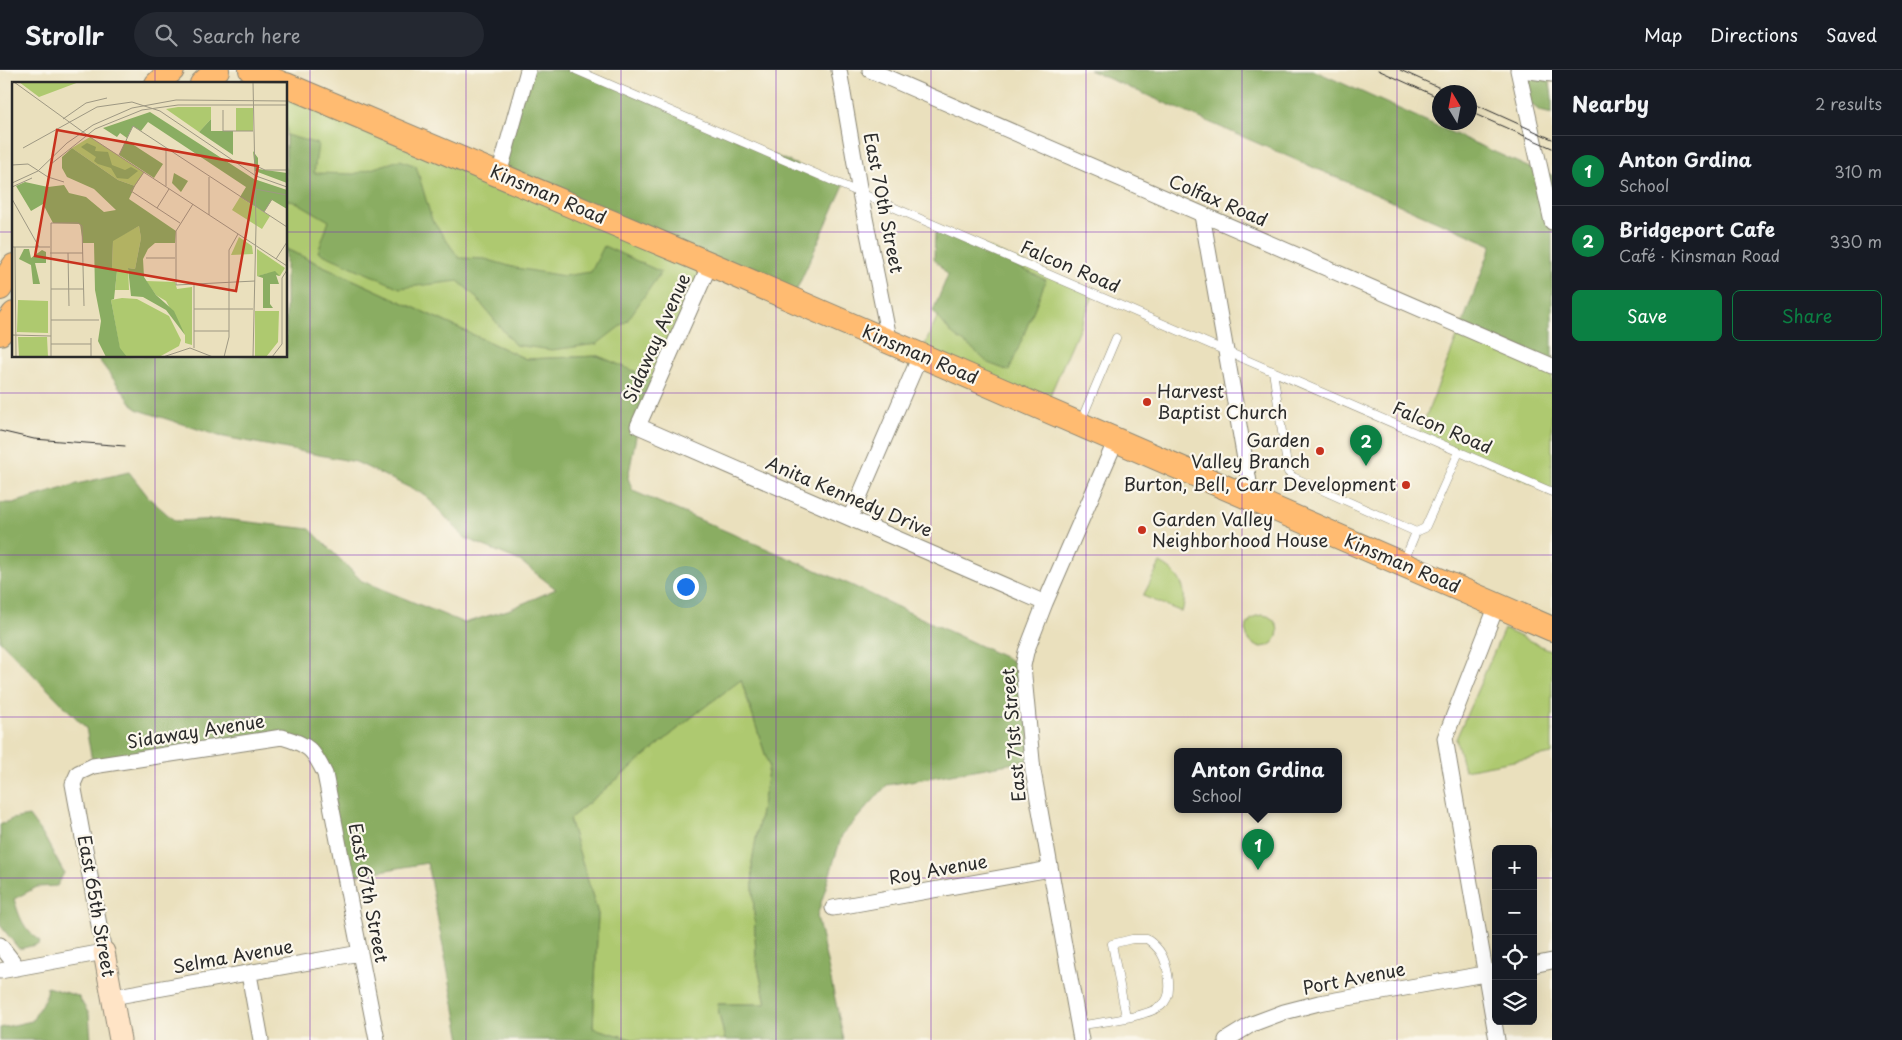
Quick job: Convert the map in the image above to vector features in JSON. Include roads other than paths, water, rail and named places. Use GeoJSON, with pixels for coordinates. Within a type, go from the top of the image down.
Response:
{"type":"FeatureCollection","features":[{"type":"Feature","properties":{"kind":"main road"},"geometry":{"type":"LineString","coordinates":[[160,82],[172,70]]}},
{"type":"Feature","properties":{"kind":"main road"},"geometry":{"type":"LineString","coordinates":[[204,82],[217,70]]}},
{"type":"Feature","properties":{"kind":"main road"},"geometry":{"type":"LineString","coordinates":[[251,70],[278,82]]}},
{"type":"Feature","properties":{"kind":"main road","name":"Kinsman Road"},"geometry":{"type":"LineString","coordinates":[[288,87],[710,264],[1552,628]]}},
{"type":"Feature","properties":{"kind":"main road"},"geometry":{"type":"LineString","coordinates":[[0,288],[12,269]]}},
{"type":"Feature","properties":{"kind":"street"},"geometry":{"type":"LineString","coordinates":[[499,174],[528,70]]}},
{"type":"Feature","properties":{"kind":"street","name":"East 70th Street"},"geometry":{"type":"LineString","coordinates":[[839,70],[860,193],[890,343]]}},
{"type":"Feature","properties":{"kind":"street","name":"Colfax Road"},"geometry":{"type":"LineString","coordinates":[[870,70],[1552,366]]}},
{"type":"Feature","properties":{"kind":"street"},"geometry":{"type":"LineString","coordinates":[[1518,70],[1552,222]]}},
{"type":"Feature","properties":{"kind":"street"},"geometry":{"type":"LineString","coordinates":[[1522,70],[1552,74]]}},
{"type":"Feature","properties":{"kind":"street"},"geometry":{"type":"LineString","coordinates":[[1202,215],[1252,499]]}},
{"type":"Feature","properties":{"kind":"street","name":"Sidaway Avenue"},"geometry":{"type":"LineString","coordinates":[[638,426],[710,264]]}},
{"type":"Feature","properties":{"kind":"street"},"geometry":{"type":"LineString","coordinates":[[850,518],[920,356]]}},
{"type":"Feature","properties":{"kind":"street","name":"Anita Kennedy Drive"},"geometry":{"type":"LineString","coordinates":[[638,426],[1045,603]]}},
{"type":"Feature","properties":{"kind":"street","name":"East 71st Street"},"geometry":{"type":"LineString","coordinates":[[1080,1033],[1033,771],[1024,666],[1026,652],[1045,603],[1116,440]]}},
{"type":"Feature","properties":{"kind":"street"},"geometry":{"type":"LineString","coordinates":[[1497,605],[1445,738],[1490,973],[1497,1040]]}},
{"type":"Feature","properties":{"kind":"street","name":"Sidaway Avenue"},"geometry":{"type":"LineString","coordinates":[[78,773],[93,766],[282,738],[301,743],[316,755]]}},
{"type":"Feature","properties":{"kind":"street","name":"East 67th Street"},"geometry":{"type":"LineString","coordinates":[[316,755],[325,774],[377,1040]]}},
{"type":"Feature","properties":{"kind":"street","name":"East 65th Street"},"geometry":{"type":"LineString","coordinates":[[78,773],[74,784],[120,1040]]}},
{"type":"Feature","properties":{"kind":"street","name":"Roy Avenue"},"geometry":{"type":"LineString","coordinates":[[833,908],[1050,869]]}},
{"type":"Feature","properties":{"kind":"street"},"geometry":{"type":"LineString","coordinates":[[0,945],[18,968]]}},
{"type":"Feature","properties":{"kind":"street"},"geometry":{"type":"LineString","coordinates":[[0,971],[104,952]]}},
{"type":"Feature","properties":{"kind":"street","name":"Selma Avenue"},"geometry":{"type":"LineString","coordinates":[[112,997],[360,953]]}},
{"type":"Feature","properties":{"kind":"street"},"geometry":{"type":"LineString","coordinates":[[1537,964],[1552,961]]}},
{"type":"Feature","properties":{"kind":"street","name":"Port Avenue"},"geometry":{"type":"LineString","coordinates":[[1227,1040],[1252,1024],[1284,1012],[1319,1003],[1490,973]]}},
{"type":"Feature","properties":{"kind":"street"},"geometry":{"type":"LineString","coordinates":[[248,974],[261,1040]]}},
{"type":"Feature","properties":{"kind":"lane","name":"Falcon Road"},"geometry":{"type":"LineString","coordinates":[[576,70],[1552,492]]}},
{"type":"Feature","properties":{"kind":"lane"},"geometry":{"type":"LineString","coordinates":[[1079,424],[1116,338]]}},
{"type":"Feature","properties":{"kind":"lane"},"geometry":{"type":"LineString","coordinates":[[1273,371],[1288,472],[1293,477],[1416,532]]}},
{"type":"Feature","properties":{"kind":"lane"},"geometry":{"type":"LineString","coordinates":[[1402,564],[1416,532],[1425,528],[1459,452]]}},
{"type":"Feature","properties":{"kind":"lane"},"geometry":{"type":"LineString","coordinates":[[1080,1033],[1162,1006],[1170,992],[1166,963],[1162,952],[1147,939],[1132,939],[1112,944],[1126,1017]]}},
{"type":"Feature","properties":{"kind":"tram line"},"geometry":{"type":"LineString","coordinates":[[1378,70],[1432,94]]}},
{"type":"Feature","properties":{"kind":"tram line"},"geometry":{"type":"LineString","coordinates":[[1400,70],[1433,85]]}},
{"type":"Feature","properties":{"kind":"tram line"},"geometry":{"type":"LineString","coordinates":[[1477,105],[1552,139]]}},
{"type":"Feature","properties":{"kind":"tram line"},"geometry":{"type":"LineString","coordinates":[[1477,115],[1552,148]]}},
{"type":"Feature","properties":{"kind":"tram line"},"geometry":{"type":"LineString","coordinates":[[0,431],[34,439],[125,446]]}},
{"type":"Feature","properties":{"kind":"place","name":"Harvest Baptist Church"},"geometry":{"type":"Point","coordinates":[1147,402]}},
{"type":"Feature","properties":{"kind":"place","name":"Garden Valley Branch"},"geometry":{"type":"Point","coordinates":[1320,451]}},
{"type":"Feature","properties":{"kind":"place","name":"Bridgeport Cafe"},"geometry":{"type":"Point","coordinates":[1366,466]}},
{"type":"Feature","properties":{"kind":"place","name":"Burton, Bell, Carr Development"},"geometry":{"type":"Point","coordinates":[1406,485]}},
{"type":"Feature","properties":{"kind":"place","name":"Garden Valley Neighborhood House"},"geometry":{"type":"Point","coordinates":[1142,530]}},
{"type":"Feature","properties":{"kind":"place","name":"Anton Grdina"},"geometry":{"type":"Point","coordinates":[1258,870]}}]}
